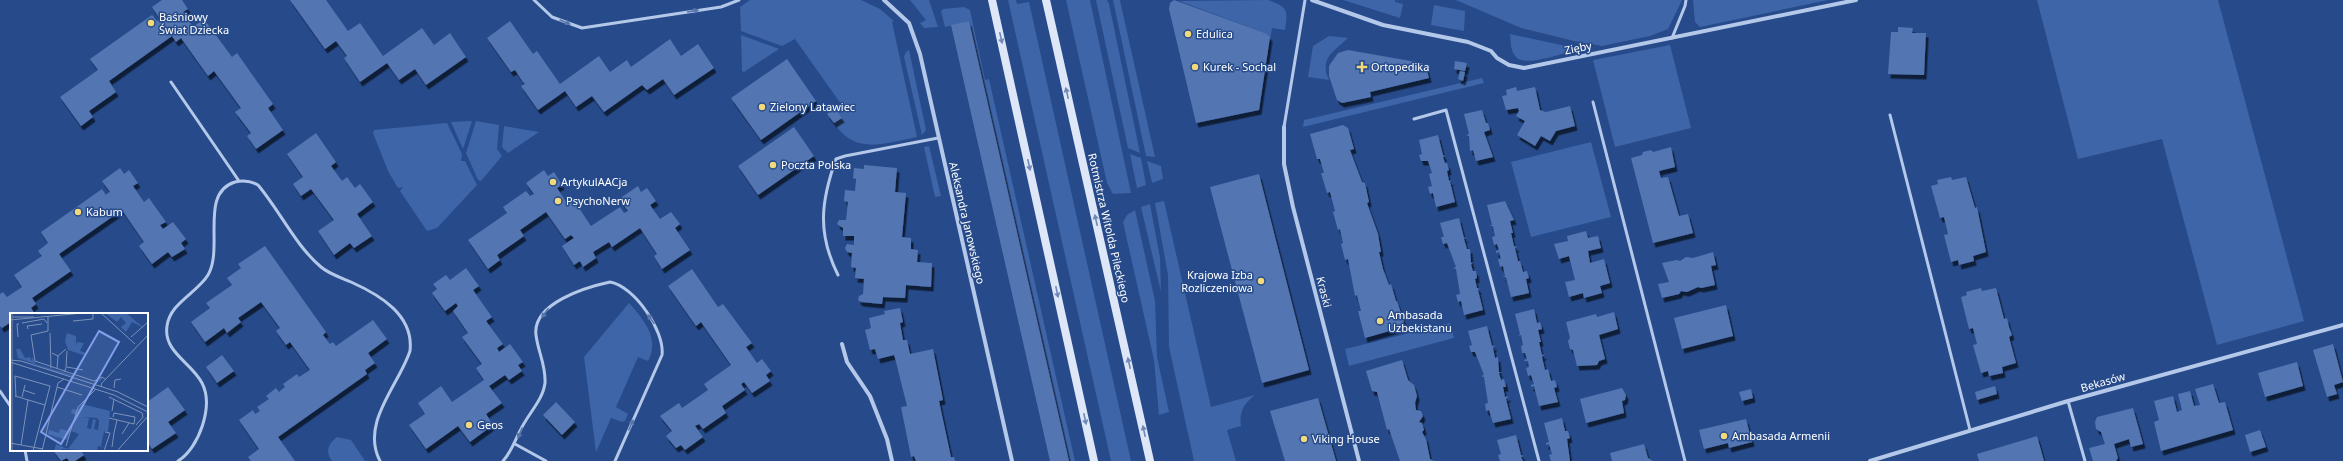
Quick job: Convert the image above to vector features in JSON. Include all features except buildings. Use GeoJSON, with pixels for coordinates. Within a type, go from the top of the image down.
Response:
{"type":"FeatureCollection","features":[{"type":"Feature","properties":{"kind":"main road"},"geometry":{"type":"LineString","coordinates":[[992,0],[1094,461]]}},
{"type":"Feature","properties":{"kind":"main road","name":"Rotmistrza Witolda Pileckiego"},"geometry":{"type":"LineString","coordinates":[[1046,0],[1150,461]]}},
{"type":"Feature","properties":{"kind":"street","name":"Aleksandra Janowskiego"},"geometry":{"type":"LineString","coordinates":[[884,0],[908,23],[920,54],[1012,461]]}},
{"type":"Feature","properties":{"kind":"street","name":"Zięby"},"geometry":{"type":"LineString","coordinates":[[1312,0],[1383,25],[1468,42],[1491,51],[1498,58],[1509,65],[1524,68],[1856,0]]}},
{"type":"Feature","properties":{"kind":"street","name":"Kraski"},"geometry":{"type":"LineString","coordinates":[[1284,127],[1283,150],[1290,193],[1359,461]]}},
{"type":"Feature","properties":{"kind":"street","name":"Bekasów"},"geometry":{"type":"LineString","coordinates":[[1870,461],[2068,401],[2343,325]]}},
{"type":"Feature","properties":{"kind":"street"},"geometry":{"type":"LineString","coordinates":[[842,344],[847,362],[870,396],[887,439],[892,461]]}},
{"type":"Feature","properties":{"kind":"lane"},"geometry":{"type":"LineString","coordinates":[[534,0],[552,17],[582,28],[721,7],[739,0]]}},
{"type":"Feature","properties":{"kind":"lane"},"geometry":{"type":"LineString","coordinates":[[1284,127],[1305,0]]}},
{"type":"Feature","properties":{"kind":"lane"},"geometry":{"type":"LineString","coordinates":[[1671,39],[1685,6],[1686,0]]}},
{"type":"Feature","properties":{"kind":"lane"},"geometry":{"type":"LineString","coordinates":[[171,82],[239,181]]}},
{"type":"Feature","properties":{"kind":"lane"},"geometry":{"type":"LineString","coordinates":[[1593,102],[1685,461]]}},
{"type":"Feature","properties":{"kind":"lane"},"geometry":{"type":"LineString","coordinates":[[1414,119],[1446,110],[1539,461]]}},
{"type":"Feature","properties":{"kind":"lane"},"geometry":{"type":"LineString","coordinates":[[1890,115],[1970,430]]}},
{"type":"Feature","properties":{"kind":"lane"},"geometry":{"type":"LineString","coordinates":[[838,275],[825,237],[823,214],[826,188],[836,159],[938,138]]}},
{"type":"Feature","properties":{"kind":"lane"},"geometry":{"type":"LineString","coordinates":[[178,461],[194,446],[202,429],[206,399],[203,384],[199,378],[174,352],[168,340],[167,326],[180,302],[198,287],[208,274],[214,257],[214,208],[216,199],[224,187],[239,181],[252,182],[258,185],[308,254],[322,268],[384,301],[396,310],[404,320],[411,341],[410,351],[375,426],[376,450],[380,461]]}},
{"type":"Feature","properties":{"kind":"lane"},"geometry":{"type":"LineString","coordinates":[[503,461],[515,444],[520,430],[544,388],[545,368],[536,335],[538,323],[549,307],[560,300],[582,290],[610,282],[625,289],[644,309],[660,334],[662,348],[662,355],[615,461]]}},
{"type":"Feature","properties":{"kind":"lane"},"geometry":{"type":"LineString","coordinates":[[0,391],[10,406]]}},
{"type":"Feature","properties":{"kind":"lane"},"geometry":{"type":"LineString","coordinates":[[2068,401],[2085,461]]}},
{"type":"Feature","properties":{"kind":"lane"},"geometry":{"type":"LineString","coordinates":[[515,444],[546,461]]}},
{"type":"Feature","properties":{"kind":"lane"},"geometry":{"type":"LineString","coordinates":[[24,451],[28,461]]}},
{"type":"Feature","properties":{"kind":"shaded area"},"geometry":{"type":"Polygon","coordinates":[[[750,0],[861,0],[880,9],[894,21],[892,22],[917,137],[871,145],[861,144],[852,140],[843,133],[834,123],[842,118],[835,108],[841,104],[795,39],[782,46],[741,31],[740,7],[750,0]]]}},
{"type":"Feature","properties":{"kind":"shaded area"},"geometry":{"type":"Polygon","coordinates":[[[910,0],[929,0],[938,27],[924,28],[920,23],[926,20],[910,0]]]}},
{"type":"Feature","properties":{"kind":"shaded area"},"geometry":{"type":"Polygon","coordinates":[[[1008,0],[1016,0],[1017,4],[1029,2],[1131,461],[1111,461],[1008,0]]]}},
{"type":"Feature","properties":{"kind":"shaded area"},"geometry":{"type":"Polygon","coordinates":[[[1066,0],[1090,0],[1131,193],[1113,194],[1107,183],[1066,0]]]}},
{"type":"Feature","properties":{"kind":"shaded area"},"geometry":{"type":"Polygon","coordinates":[[[1096,0],[1107,0],[1109,4],[1140,153],[1128,148],[1096,0]]]}},
{"type":"Feature","properties":{"kind":"shaded area"},"geometry":{"type":"Polygon","coordinates":[[[1113,0],[1120,0],[1155,157],[1146,156],[1113,0]]]}},
{"type":"Feature","properties":{"kind":"shaded area"},"geometry":{"type":"Polygon","coordinates":[[[1268,0],[1283,7],[1286,13],[1285,30],[1272,28],[1270,40],[1265,33],[1179,1],[1268,0]]]}},
{"type":"Feature","properties":{"kind":"shaded area"},"geometry":{"type":"Polygon","coordinates":[[[1343,0],[1395,0],[1395,2],[1403,4],[1400,18],[1343,0]]]}},
{"type":"Feature","properties":{"kind":"shaded area"},"geometry":{"type":"Polygon","coordinates":[[[1456,0],[1682,0],[1668,29],[1650,36],[1602,46],[1521,28],[1456,0]]]}},
{"type":"Feature","properties":{"kind":"shaded area"},"geometry":{"type":"Polygon","coordinates":[[[1693,0],[1828,0],[1700,27],[1695,22],[1693,0]]]}},
{"type":"Feature","properties":{"kind":"shaded area"},"geometry":{"type":"Polygon","coordinates":[[[2037,0],[2218,0],[2304,321],[2217,345],[2162,139],[2078,159],[2037,0]]]}},
{"type":"Feature","properties":{"kind":"shaded area"},"geometry":{"type":"Polygon","coordinates":[[[1434,5],[1465,11],[1464,31],[1431,25],[1434,5]]]}},
{"type":"Feature","properties":{"kind":"shaded area"},"geometry":{"type":"Polygon","coordinates":[[[964,7],[970,10],[985,80],[989,79],[1075,461],[1069,461],[969,21],[945,27],[941,11],[943,9],[964,7]]]}},
{"type":"Feature","properties":{"kind":"shaded area"},"geometry":{"type":"Polygon","coordinates":[[[1510,34],[1580,49],[1538,60],[1522,60],[1517,58],[1513,53],[1510,34]]]}},
{"type":"Feature","properties":{"kind":"shaded area"},"geometry":{"type":"Polygon","coordinates":[[[741,35],[779,49],[744,72],[742,71],[741,35]]]}},
{"type":"Feature","properties":{"kind":"shaded area"},"geometry":{"type":"Polygon","coordinates":[[[1329,36],[1348,38],[1329,56],[1326,73],[1329,80],[1308,77],[1313,46],[1329,36]]]}},
{"type":"Feature","properties":{"kind":"shaded area"},"geometry":{"type":"Polygon","coordinates":[[[1670,45],[1691,128],[1615,147],[1593,60],[1670,45]]]}},
{"type":"Feature","properties":{"kind":"shaded area"},"geometry":{"type":"Polygon","coordinates":[[[909,50],[926,130],[922,135],[904,57],[906,52],[909,50]]]}},
{"type":"Feature","properties":{"kind":"shaded area"},"geometry":{"type":"Polygon","coordinates":[[[1482,78],[1484,83],[1303,127],[1304,120],[1482,78]]]}},
{"type":"Feature","properties":{"kind":"shaded area"},"geometry":{"type":"Polygon","coordinates":[[[472,121],[463,149],[451,122],[472,121]]]}},
{"type":"Feature","properties":{"kind":"shaded area"},"geometry":{"type":"Polygon","coordinates":[[[476,121],[499,125],[497,149],[502,156],[481,181],[478,180],[466,153],[476,121]]]}},
{"type":"Feature","properties":{"kind":"shaded area"},"geometry":{"type":"Polygon","coordinates":[[[447,123],[462,154],[461,161],[465,161],[477,185],[437,228],[427,231],[400,191],[403,187],[398,188],[388,171],[373,133],[374,130],[447,123]]]}},
{"type":"Feature","properties":{"kind":"shaded area"},"geometry":{"type":"Polygon","coordinates":[[[504,126],[539,132],[508,153],[502,147],[504,126]]]}},
{"type":"Feature","properties":{"kind":"shaded area"},"geometry":{"type":"Polygon","coordinates":[[[1591,142],[1611,217],[1531,237],[1511,162],[1591,142]]]}},
{"type":"Feature","properties":{"kind":"shaded area"},"geometry":{"type":"Polygon","coordinates":[[[929,146],[941,196],[935,197],[924,147],[929,146]]]}},
{"type":"Feature","properties":{"kind":"shaded area"},"geometry":{"type":"Polygon","coordinates":[[[1130,154],[1141,158],[1146,185],[1137,188],[1130,154]]]}},
{"type":"Feature","properties":{"kind":"shaded area"},"geometry":{"type":"Polygon","coordinates":[[[1147,161],[1161,166],[1163,179],[1152,183],[1147,161]]]}},
{"type":"Feature","properties":{"kind":"shaded area"},"geometry":{"type":"Polygon","coordinates":[[[1164,201],[1211,407],[1255,395],[1243,408],[1241,426],[1227,430],[1236,461],[1194,461],[1169,347],[1168,275],[1155,203],[1164,201]]]}},
{"type":"Feature","properties":{"kind":"shaded area"},"geometry":{"type":"Polygon","coordinates":[[[1150,204],[1160,258],[1161,292],[1141,207],[1150,204]]]}},
{"type":"Feature","properties":{"kind":"shaded area"},"geometry":{"type":"Polygon","coordinates":[[[1135,210],[1155,301],[1157,357],[1169,412],[1159,415],[1154,360],[1123,222],[1127,215],[1135,210]]]}},
{"type":"Feature","properties":{"kind":"shaded area"},"geometry":{"type":"Polygon","coordinates":[[[629,303],[649,330],[652,345],[651,353],[648,361],[638,357],[616,407],[628,414],[625,421],[622,422],[611,418],[596,452],[584,357],[629,303]]]}},
{"type":"Feature","properties":{"kind":"shaded area"},"geometry":{"type":"Polygon","coordinates":[[[1450,323],[1454,338],[1349,366],[1345,349],[1450,323]]]}},
{"type":"Feature","properties":{"kind":"shaded area"},"geometry":{"type":"Polygon","coordinates":[[[337,437],[351,440],[365,461],[332,461],[328,448],[331,442],[337,437]]]}},
{"type":"Feature","properties":{"kind":"place","name":"Baśniowy Świat Dziecka"},"geometry":{"type":"Point","coordinates":[151,23]}},
{"type":"Feature","properties":{"kind":"place","name":"Edulica"},"geometry":{"type":"Point","coordinates":[1188,34]}},
{"type":"Feature","properties":{"kind":"place","name":"Kurek - Sochal"},"geometry":{"type":"Point","coordinates":[1195,67]}},
{"type":"Feature","properties":{"kind":"place","name":"Ortopedika"},"geometry":{"type":"Point","coordinates":[1362,67]}},
{"type":"Feature","properties":{"kind":"place","name":"Zielony Latawiec"},"geometry":{"type":"Point","coordinates":[762,107]}},
{"type":"Feature","properties":{"kind":"place","name":"Poczta Polska"},"geometry":{"type":"Point","coordinates":[773,165]}},
{"type":"Feature","properties":{"kind":"place","name":"ArtykulAACja"},"geometry":{"type":"Point","coordinates":[553,182]}},
{"type":"Feature","properties":{"kind":"place","name":"PsychoNerw"},"geometry":{"type":"Point","coordinates":[558,201]}},
{"type":"Feature","properties":{"kind":"place","name":"Kabum"},"geometry":{"type":"Point","coordinates":[78,212]}},
{"type":"Feature","properties":{"kind":"place","name":"Krajowa Izba Rozliczeniowa"},"geometry":{"type":"Point","coordinates":[1261,281]}},
{"type":"Feature","properties":{"kind":"place","name":"Ambasada Uzbekistanu"},"geometry":{"type":"Point","coordinates":[1380,321]}},
{"type":"Feature","properties":{"kind":"place","name":"Geos"},"geometry":{"type":"Point","coordinates":[469,425]}},
{"type":"Feature","properties":{"kind":"place","name":"Ambasada Armenii"},"geometry":{"type":"Point","coordinates":[1724,436]}},
{"type":"Feature","properties":{"kind":"place","name":"Viking House"},"geometry":{"type":"Point","coordinates":[1304,439]}}]}
